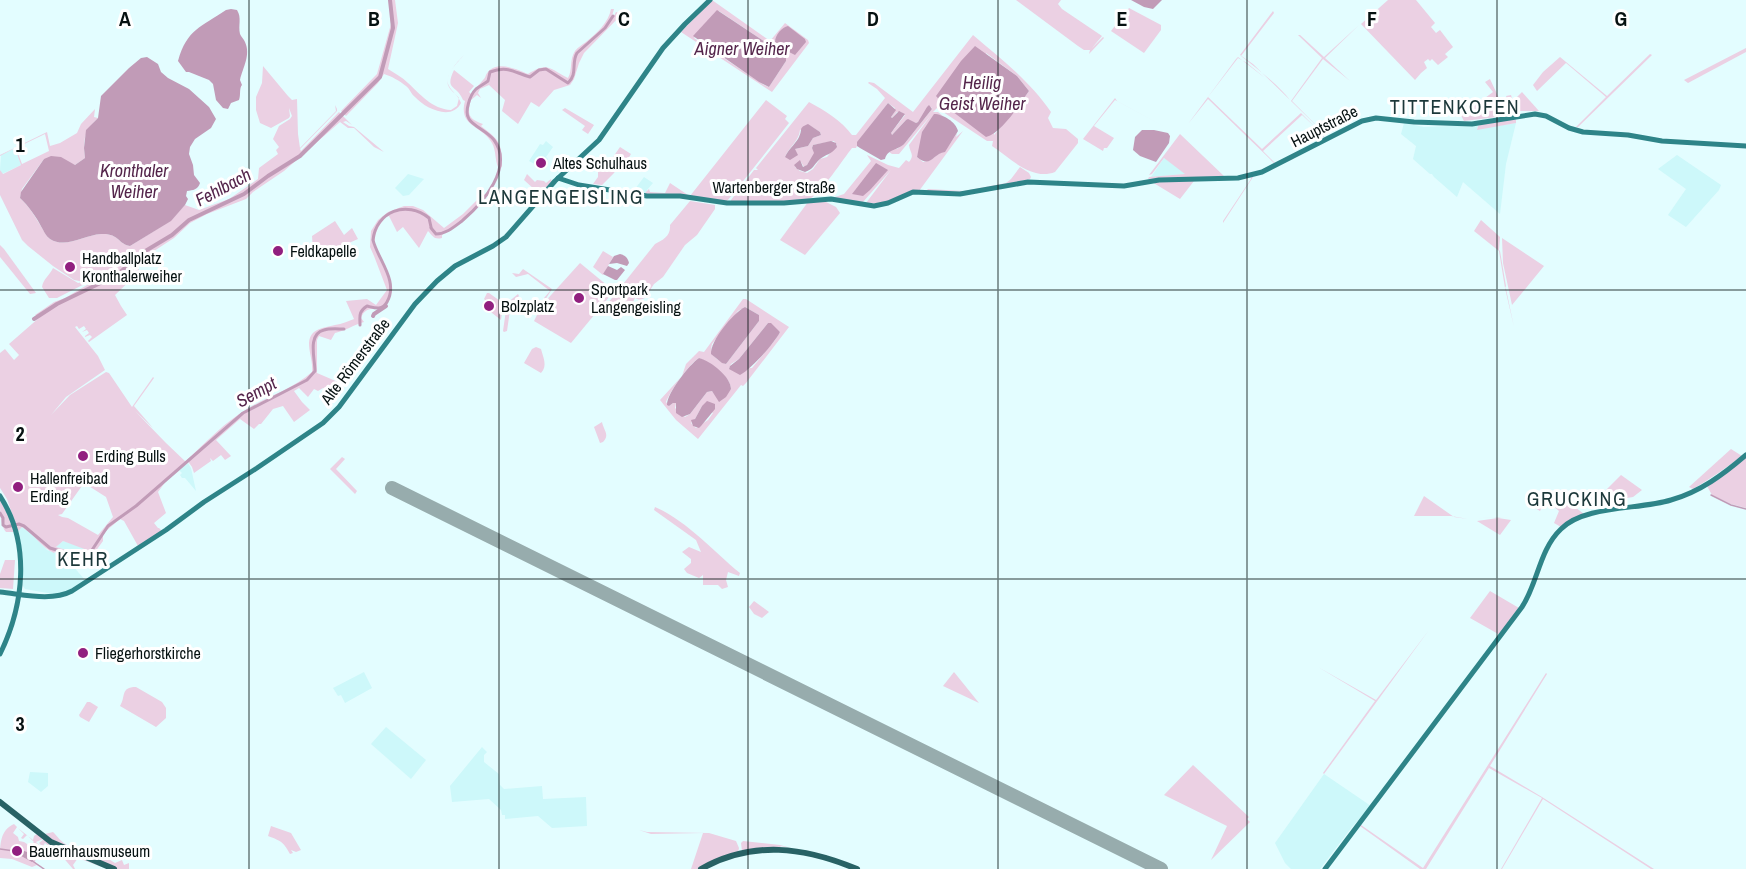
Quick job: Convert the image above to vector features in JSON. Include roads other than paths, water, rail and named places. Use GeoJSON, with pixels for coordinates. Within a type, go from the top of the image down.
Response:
{"type":"FeatureCollection","features":[{"type":"Feature","properties":{"kind":"main road","name":"Alte Römerstraße"},"geometry":{"type":"LineString","coordinates":[[0,591],[53,597],[72,591],[326,421],[407,314],[430,288],[459,264],[501,241],[558,178],[596,144],[663,48],[710,0]]}},
{"type":"Feature","properties":{"kind":"main road","name":"Hauptstraße"},"geometry":{"type":"LineString","coordinates":[[1132,185],[1154,180],[1238,178],[1252,175],[1283,162],[1368,118],[1463,124],[1532,114],[1546,116],[1569,128],[1583,132],[1631,135],[1662,141],[1746,146]]}},
{"type":"Feature","properties":{"kind":"main road","name":"Wartenberger Straße"},"geometry":{"type":"LineString","coordinates":[[558,178],[579,185],[650,197],[680,196],[727,203],[831,199],[874,206],[888,204],[913,192],[960,194],[1026,182],[1132,185]]}},
{"type":"Feature","properties":{"kind":"main road"},"geometry":{"type":"LineString","coordinates":[[1325,869],[1522,607],[1532,590],[1542,560],[1557,533],[1566,524],[1592,513],[1653,505],[1671,500],[1695,490],[1723,473],[1746,455]]}},
{"type":"Feature","properties":{"kind":"main road"},"geometry":{"type":"LineString","coordinates":[[0,496],[14,526],[21,560],[20,585],[12,621],[0,654]]}},
{"type":"Feature","properties":{"kind":"main road"},"geometry":{"type":"LineString","coordinates":[[20,585],[29,595]]}},
{"type":"Feature","properties":{"kind":"main road"},"geometry":{"type":"LineString","coordinates":[[0,802],[50,841],[114,869]]}},
{"type":"Feature","properties":{"kind":"main road"},"geometry":{"type":"LineString","coordinates":[[701,869],[732,856],[772,849],[813,854],[857,869]]}},
{"type":"Feature","properties":{"kind":"water"},"geometry":{"type":"Polygon","coordinates":[[[1131,0],[1162,0],[1153,9],[1131,0]]]}},
{"type":"Feature","properties":{"kind":"water"},"geometry":{"type":"Polygon","coordinates":[[[231,9],[237,10],[240,19],[240,34],[247,47],[247,52],[240,80],[242,85],[239,100],[231,103],[228,109],[223,108],[216,100],[213,84],[209,80],[186,72],[178,61],[186,42],[196,30],[231,9]]]}},
{"type":"Feature","properties":{"kind":"water","name":"Aigner Weiher"},"geometry":{"type":"Polygon","coordinates":[[[717,10],[786,56],[786,61],[769,87],[693,36],[717,10]]]}},
{"type":"Feature","properties":{"kind":"water"},"geometry":{"type":"Polygon","coordinates":[[[788,26],[806,42],[795,55],[775,42],[779,32],[788,26]]]}},
{"type":"Feature","properties":{"kind":"water","name":"Heilig Geist Weiher"},"geometry":{"type":"Polygon","coordinates":[[[975,46],[1017,76],[1029,91],[1004,124],[986,137],[944,105],[936,96],[961,61],[975,46]]]}},
{"type":"Feature","properties":{"kind":"water","name":"Kronthaler Weiher"},"geometry":{"type":"Polygon","coordinates":[[[147,57],[158,64],[161,72],[168,78],[189,89],[209,107],[216,119],[211,128],[195,139],[190,147],[189,154],[194,175],[200,183],[198,187],[187,191],[188,199],[185,205],[171,221],[130,246],[107,234],[62,243],[50,239],[20,198],[21,192],[44,159],[51,156],[61,157],[75,165],[85,158],[86,130],[98,118],[101,96],[129,68],[141,58],[147,57]]]}},
{"type":"Feature","properties":{"kind":"water"},"geometry":{"type":"Polygon","coordinates":[[[888,103],[896,110],[892,118],[899,111],[905,114],[891,133],[892,135],[908,119],[918,122],[929,105],[932,109],[905,143],[881,160],[857,146],[857,142],[888,103]]]}},
{"type":"Feature","properties":{"kind":"water"},"geometry":{"type":"Polygon","coordinates":[[[934,114],[949,119],[958,131],[945,152],[925,162],[917,157],[922,132],[934,114]]]}},
{"type":"Feature","properties":{"kind":"water"},"geometry":{"type":"Polygon","coordinates":[[[808,124],[821,135],[813,138],[808,146],[795,149],[798,155],[790,160],[785,157],[786,155],[798,139],[802,128],[808,124]]]}},
{"type":"Feature","properties":{"kind":"water"},"geometry":{"type":"Polygon","coordinates":[[[1142,130],[1168,133],[1170,136],[1169,143],[1156,162],[1140,156],[1133,150],[1135,137],[1142,130]]]}},
{"type":"Feature","properties":{"kind":"water"},"geometry":{"type":"Polygon","coordinates":[[[831,141],[836,143],[837,147],[820,159],[810,170],[805,172],[794,165],[800,160],[803,167],[807,165],[814,153],[813,145],[831,141]]]}},
{"type":"Feature","properties":{"kind":"water"},"geometry":{"type":"Polygon","coordinates":[[[876,163],[888,170],[863,196],[852,194],[876,163]]]}},
{"type":"Feature","properties":{"kind":"water"},"geometry":{"type":"Polygon","coordinates":[[[620,254],[628,260],[627,266],[617,263],[609,264],[614,256],[620,254]]]}},
{"type":"Feature","properties":{"kind":"water"},"geometry":{"type":"Polygon","coordinates":[[[608,266],[617,270],[621,267],[625,270],[615,280],[603,274],[608,266]]]}},
{"type":"Feature","properties":{"kind":"water"},"geometry":{"type":"Polygon","coordinates":[[[745,307],[759,315],[759,321],[726,364],[722,363],[711,354],[714,342],[729,321],[745,307]]]}},
{"type":"Feature","properties":{"kind":"water"},"geometry":{"type":"Polygon","coordinates":[[[768,323],[780,332],[768,349],[740,375],[729,369],[730,366],[739,359],[768,323]]]}},
{"type":"Feature","properties":{"kind":"water"},"geometry":{"type":"Polygon","coordinates":[[[699,358],[720,370],[728,380],[731,389],[719,402],[712,391],[707,392],[690,414],[682,417],[676,413],[676,403],[669,406],[667,405],[668,400],[679,380],[699,358]]]}},
{"type":"Feature","properties":{"kind":"water"},"geometry":{"type":"Polygon","coordinates":[[[707,401],[715,404],[715,409],[699,428],[693,426],[691,420],[695,419],[707,401]]]}},
{"type":"Feature","properties":{"kind":"water"},"geometry":{"type":"Polygon","coordinates":[[[16,848],[27,852],[34,858],[32,862],[14,852],[16,848]]]}},
{"type":"Feature","properties":{"kind":"waterway","name":"Fehlbach"},"geometry":{"type":"LineString","coordinates":[[34,319],[57,304],[117,275],[142,253],[172,235],[189,220],[244,194],[300,156],[380,77],[393,28],[390,0]]}},
{"type":"Feature","properties":{"kind":"waterway","name":"Sempt"},"geometry":{"type":"LineString","coordinates":[[463,220],[494,184],[500,162],[499,150],[494,140],[471,122],[468,116],[468,104],[476,89],[488,81],[490,72],[502,69],[530,77],[539,70],[546,69],[568,83],[573,76],[577,53],[605,28],[613,16]]}},
{"type":"Feature","properties":{"kind":"waterway","name":"Sempt"},"geometry":{"type":"LineString","coordinates":[[360,325],[362,310],[367,306],[383,307],[390,294],[389,278],[373,240],[380,222],[394,211],[402,209],[411,210],[429,218],[431,227]]}},
{"type":"Feature","properties":{"kind":"waterway","name":"Sempt"},"geometry":{"type":"LineString","coordinates":[[431,228],[436,234],[440,234],[462,221]]}},
{"type":"Feature","properties":{"kind":"waterway","name":"Sempt"},"geometry":{"type":"LineString","coordinates":[[373,316],[386,306]]}},
{"type":"Feature","properties":{"kind":"waterway","name":"Sempt"},"geometry":{"type":"LineString","coordinates":[[0,513],[3,525],[6,527],[19,524],[24,526],[50,548],[76,556],[90,553],[108,526],[136,506],[243,413],[307,380],[315,371],[314,342],[319,332],[344,329]]}},
{"type":"Feature","properties":{"kind":"waterway"},"geometry":{"type":"LineString","coordinates":[[1711,495],[1731,505],[1746,509]]}},
{"type":"Feature","properties":{"kind":"waterway"},"geometry":{"type":"LineString","coordinates":[[0,849],[14,851]]}},
{"type":"Feature","properties":{"kind":"waterway"},"geometry":{"type":"LineString","coordinates":[[31,860],[44,869]]}},
{"type":"Feature","properties":{"kind":"place","name":"Altes Schulhaus"},"geometry":{"type":"Point","coordinates":[541,163]}},
{"type":"Feature","properties":{"kind":"place","name":"Feldkapelle"},"geometry":{"type":"Point","coordinates":[278,251]}},
{"type":"Feature","properties":{"kind":"place","name":"Handballplatz Kronthalerweiher"},"geometry":{"type":"Point","coordinates":[70,267]}},
{"type":"Feature","properties":{"kind":"place","name":"Sportpark Langengeisling"},"geometry":{"type":"Point","coordinates":[579,298]}},
{"type":"Feature","properties":{"kind":"place","name":"Bolzplatz"},"geometry":{"type":"Point","coordinates":[489,306]}},
{"type":"Feature","properties":{"kind":"place","name":"Erding Bulls"},"geometry":{"type":"Point","coordinates":[83,456]}},
{"type":"Feature","properties":{"kind":"place","name":"Hallenfreibad Erding"},"geometry":{"type":"Point","coordinates":[18,487]}},
{"type":"Feature","properties":{"kind":"place","name":"Fliegerhorstkirche"},"geometry":{"type":"Point","coordinates":[83,653]}},
{"type":"Feature","properties":{"kind":"place","name":"Bauernhausmuseum"},"geometry":{"type":"Point","coordinates":[17,851]}},
{"type":"Feature","properties":{"kind":"district","name":"TITTENKOFEN"},"geometry":{"type":"Point","coordinates":[1455,106]}},
{"type":"Feature","properties":{"kind":"district","name":"LANGENGEISLING"},"geometry":{"type":"Point","coordinates":[561,196]}},
{"type":"Feature","properties":{"kind":"district","name":"GRUCKING"},"geometry":{"type":"Point","coordinates":[1577,498]}},
{"type":"Feature","properties":{"kind":"district","name":"KEHR"},"geometry":{"type":"Point","coordinates":[83,558]}}]}
